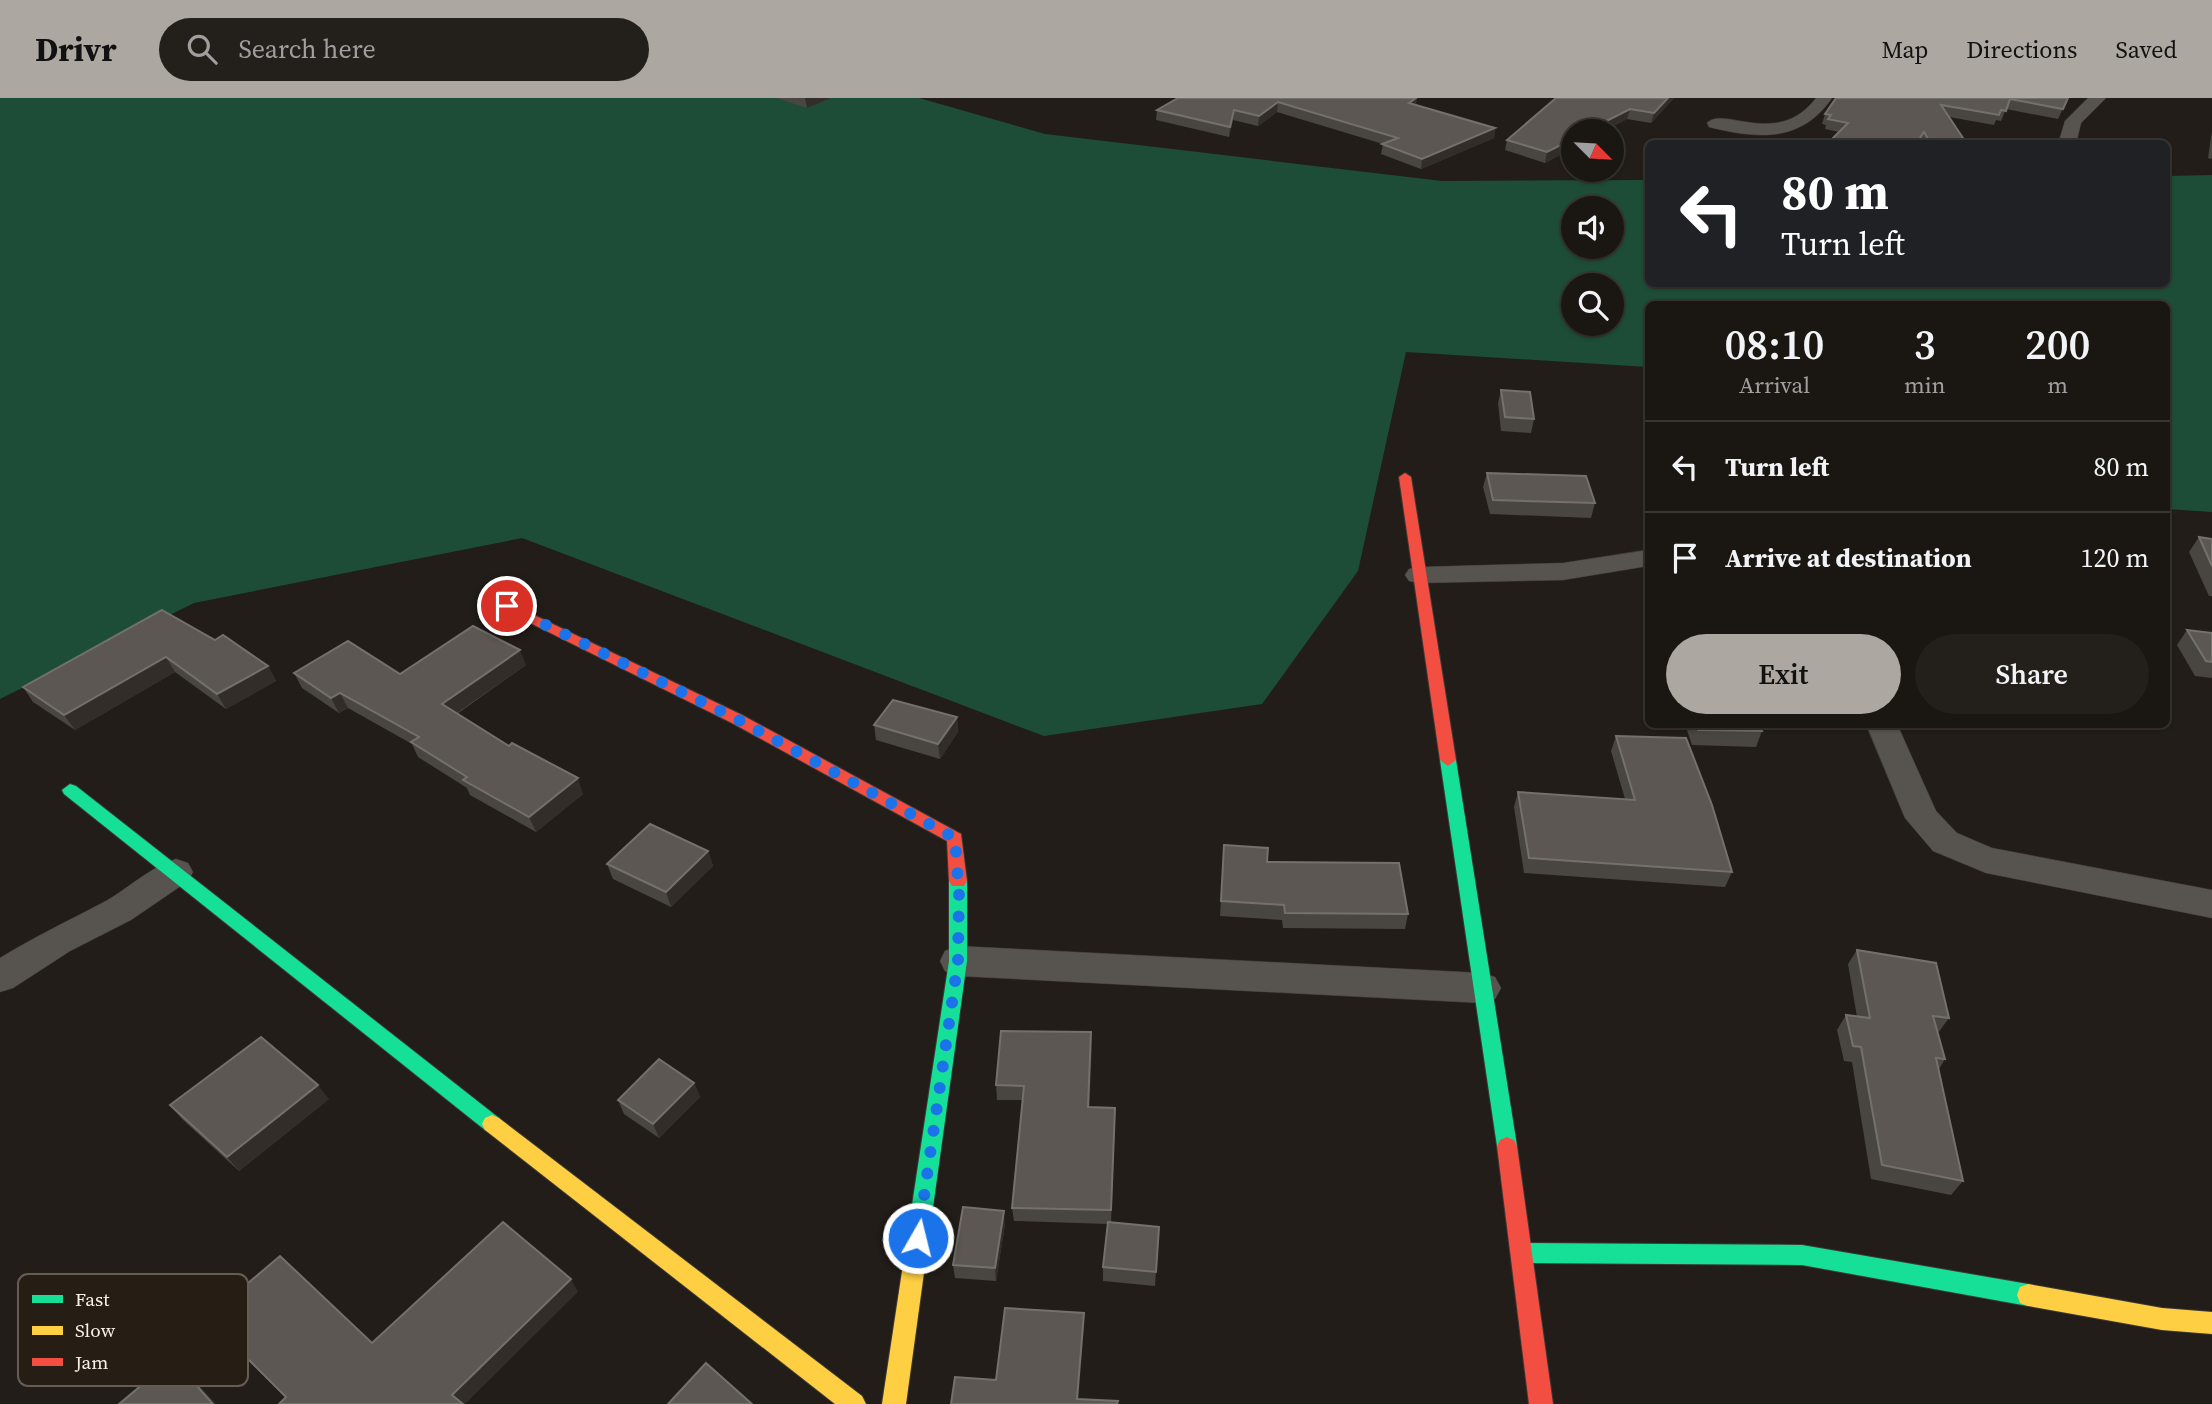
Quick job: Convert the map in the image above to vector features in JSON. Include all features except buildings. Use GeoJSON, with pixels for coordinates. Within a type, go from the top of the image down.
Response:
{"type":"FeatureCollection","features":[{"type":"Feature","properties":{"kind":"street"},"geometry":{"type":"LineString","coordinates":[[1714,123],[1766,132],[1793,126],[1819,107],[1824,98]]}},
{"type":"Feature","properties":{"kind":"street"},"geometry":{"type":"LineString","coordinates":[[2068,140],[2073,121],[2098,98]]}},
{"type":"Feature","properties":{"kind":"street"},"geometry":{"type":"LineString","coordinates":[[1405,477],[1522,1253],[1541,1404]]}},
{"type":"Feature","properties":{"kind":"street"},"geometry":{"type":"LineString","coordinates":[[1419,575],[1557,573],[1620,565],[1645,559]]}},
{"type":"Feature","properties":{"kind":"street"},"geometry":{"type":"LineString","coordinates":[[507,606],[737,719],[955,838],[959,895],[958,961],[894,1404]]}},
{"type":"Feature","properties":{"kind":"street"},"geometry":{"type":"LineString","coordinates":[[1883,728],[1922,818],[1945,842],[1986,860],[2212,904]]}},
{"type":"Feature","properties":{"kind":"street"},"geometry":{"type":"LineString","coordinates":[[70,790],[480,1115],[853,1404]]}},
{"type":"Feature","properties":{"kind":"street"},"geometry":{"type":"LineString","coordinates":[[0,976],[57,941],[119,910],[176,872]]}},
{"type":"Feature","properties":{"kind":"street"},"geometry":{"type":"LineString","coordinates":[[958,961],[1482,988]]}},
{"type":"Feature","properties":{"kind":"street"},"geometry":{"type":"LineString","coordinates":[[1522,1253],[1802,1255],[2162,1319],[2212,1323]]}},
{"type":"Feature","properties":{"kind":"green space"},"geometry":{"type":"Polygon","coordinates":[[[0,98],[919,98],[1045,134],[1442,181],[1645,180],[1645,287],[2170,287],[2170,176],[2212,175],[2212,512],[2170,509],[2170,301],[1645,301],[1645,367],[1406,352],[1358,571],[1262,704],[1044,736],[522,538],[194,603],[0,699],[0,98]]]}},
{"type":"Feature","properties":{"kind":"traffic: fast"},"geometry":{"type":"LineString","coordinates":[[1448,760],[1507,1146]]}},
{"type":"Feature","properties":{"kind":"traffic: fast"},"geometry":{"type":"LineString","coordinates":[[70,790],[492,1124]]}},
{"type":"Feature","properties":{"kind":"traffic: fast"},"geometry":{"type":"LineString","coordinates":[[915,1258],[958,961],[958,881]]}},
{"type":"Feature","properties":{"kind":"traffic: fast"},"geometry":{"type":"LineString","coordinates":[[1523,1253],[1802,1255],[2028,1295]]}},
{"type":"Feature","properties":{"kind":"traffic: slow"},"geometry":{"type":"LineString","coordinates":[[492,1124],[854,1404]]}},
{"type":"Feature","properties":{"kind":"traffic: slow"},"geometry":{"type":"LineString","coordinates":[[894,1404],[915,1258]]}},
{"type":"Feature","properties":{"kind":"traffic: slow"},"geometry":{"type":"LineString","coordinates":[[2028,1295],[2162,1319],[2212,1323]]}},
{"type":"Feature","properties":{"kind":"traffic: jam"},"geometry":{"type":"LineString","coordinates":[[1405,477],[1448,760]]}},
{"type":"Feature","properties":{"kind":"traffic: jam"},"geometry":{"type":"LineString","coordinates":[[507,606],[737,719],[955,838],[958,881]]}},
{"type":"Feature","properties":{"kind":"traffic: jam"},"geometry":{"type":"LineString","coordinates":[[1507,1146],[1541,1404]]}},
{"type":"Feature","properties":{"kind":"route"},"geometry":{"type":"LineString","coordinates":[[507,606],[737,719],[955,838],[959,895],[958,961],[918,1238]]}}]}
